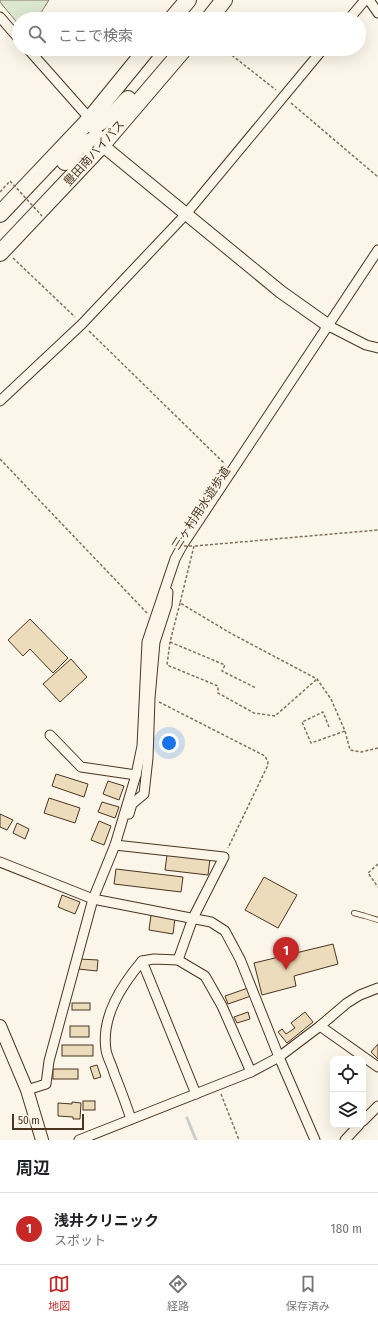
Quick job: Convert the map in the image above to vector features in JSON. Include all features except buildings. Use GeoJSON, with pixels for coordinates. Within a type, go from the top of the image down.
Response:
{"type":"FeatureCollection","features":[{"type":"Feature","properties":{"kind":"highway"},"geometry":{"type":"LineString","coordinates":[[178,12],[188,0]]}},
{"type":"Feature","properties":{"kind":"highway"},"geometry":{"type":"LineString","coordinates":[[215,12],[224,0]]}},
{"type":"Feature","properties":{"kind":"highway","name":"豊田南バイパス"},"geometry":{"type":"LineString","coordinates":[[2,251],[96,132],[143,56]]}},
{"type":"Feature","properties":{"kind":"highway"},"geometry":{"type":"LineString","coordinates":[[0,220],[24,204],[80,146],[115,113],[167,56]]}},
{"type":"Feature","properties":{"kind":"highway","name":"豊田南バイパス"},"geometry":{"type":"LineString","coordinates":[[0,214],[96,132],[177,56]]}},
{"type":"Feature","properties":{"kind":"street"},"geometry":{"type":"LineString","coordinates":[[355,12],[365,0]]}},
{"type":"Feature","properties":{"kind":"street"},"geometry":{"type":"LineString","coordinates":[[369,0],[378,13]]}},
{"type":"Feature","properties":{"kind":"street"},"geometry":{"type":"LineString","coordinates":[[0,17],[12,31]]}},
{"type":"Feature","properties":{"kind":"street"},"geometry":{"type":"LineString","coordinates":[[34,56],[96,132],[186,214],[281,292],[331,328],[366,345],[378,348]]}},
{"type":"Feature","properties":{"kind":"street"},"geometry":{"type":"LineString","coordinates":[[0,401],[82,324],[186,214],[317,56]]}},
{"type":"Feature","properties":{"kind":"street"},"geometry":{"type":"LineString","coordinates":[[28,1090],[46,1084],[48,1061],[93,899],[117,846],[136,775],[142,746],[147,642],[179,552],[232,471],[331,328],[378,250]]}},
{"type":"Feature","properties":{"kind":"street","name":"三ヶ村用水遊歩道"},"geometry":{"type":"LineString","coordinates":[[117,846],[132,804],[144,794],[148,758],[150,698],[155,642],[167,605],[168,593],[171,590],[183,555],[331,328],[378,261]]}},
{"type":"Feature","properties":{"kind":"street"},"geometry":{"type":"LineString","coordinates":[[50,735],[81,766],[136,775]]}},
{"type":"Feature","properties":{"kind":"street"},"geometry":{"type":"LineString","coordinates":[[117,846],[224,857],[193,918],[178,960]]}},
{"type":"Feature","properties":{"kind":"street"},"geometry":{"type":"LineString","coordinates":[[0,862],[93,899],[211,922],[225,931],[240,960],[279,1057],[315,1140]]}},
{"type":"Feature","properties":{"kind":"street"},"geometry":{"type":"LineString","coordinates":[[131,1119],[106,1051],[105,1035],[111,1009],[133,972],[142,961],[154,959],[178,960],[205,976],[222,1006],[251,1072]]}},
{"type":"Feature","properties":{"kind":"street"},"geometry":{"type":"LineString","coordinates":[[142,961],[196,1094]]}},
{"type":"Feature","properties":{"kind":"street"},"geometry":{"type":"LineString","coordinates":[[79,1140],[251,1072],[279,1057],[320,1026],[347,1003],[360,995],[378,988]]}},
{"type":"Feature","properties":{"kind":"street"},"geometry":{"type":"LineString","coordinates":[[0,1026],[28,1090],[42,1140]]}},
{"type":"Feature","properties":{"kind":"street"},"geometry":{"type":"LineString","coordinates":[[320,1026],[378,1067]]}},
{"type":"Feature","properties":{"kind":"street"},"geometry":{"type":"LineString","coordinates":[[366,1119],[376,1111]]}},
{"type":"Feature","properties":{"kind":"street"},"geometry":{"type":"LineString","coordinates":[[345,1140],[356,1128]]}},
{"type":"Feature","properties":{"kind":"lane"},"geometry":{"type":"LineString","coordinates":[[354,913],[378,920]]}},
{"type":"Feature","properties":{"kind":"path"},"geometry":{"type":"LineString","coordinates":[[233,56],[284,96],[378,177]]}},
{"type":"Feature","properties":{"kind":"path"},"geometry":{"type":"LineString","coordinates":[[0,192],[10,181],[42,216]]}},
{"type":"Feature","properties":{"kind":"path"},"geometry":{"type":"LineString","coordinates":[[2,251],[82,324],[232,471]]}},
{"type":"Feature","properties":{"kind":"path"},"geometry":{"type":"LineString","coordinates":[[0,460],[154,621]]}},
{"type":"Feature","properties":{"kind":"path"},"geometry":{"type":"LineString","coordinates":[[184,546],[378,530]]}},
{"type":"Feature","properties":{"kind":"path"},"geometry":{"type":"LineString","coordinates":[[194,546],[170,642],[167,665],[218,686],[218,693],[254,713],[275,716],[317,679]]}},
{"type":"Feature","properties":{"kind":"path"},"geometry":{"type":"LineString","coordinates":[[180,603],[232,634],[317,679],[331,699],[345,731],[350,750],[361,752],[378,748]]}},
{"type":"Feature","properties":{"kind":"path"},"geometry":{"type":"LineString","coordinates":[[170,642],[225,665],[222,671],[256,688]]}},
{"type":"Feature","properties":{"kind":"path"},"geometry":{"type":"LineString","coordinates":[[150,698],[265,756],[268,762],[224,857]]}},
{"type":"Feature","properties":{"kind":"path"},"geometry":{"type":"LineString","coordinates":[[329,727],[323,712],[302,722],[311,743],[345,731]]}},
{"type":"Feature","properties":{"kind":"path"},"geometry":{"type":"LineString","coordinates":[[378,864],[368,873],[378,888]]}},
{"type":"Feature","properties":{"kind":"path"},"geometry":{"type":"LineString","coordinates":[[218,1085],[239,1140]]}},
{"type":"Feature","properties":{"kind":"green space"},"geometry":{"type":"Polygon","coordinates":[[[0,0],[49,0],[41,12],[12,12],[12,17],[0,0]]]}},
{"type":"Feature","properties":{"kind":"waterway"},"geometry":{"type":"LineString","coordinates":[[187,1118],[196,1140]]}},
{"type":"Feature","properties":{"kind":"place","name":"浅井クリニック"},"geometry":{"type":"Point","coordinates":[286,970]}}]}
